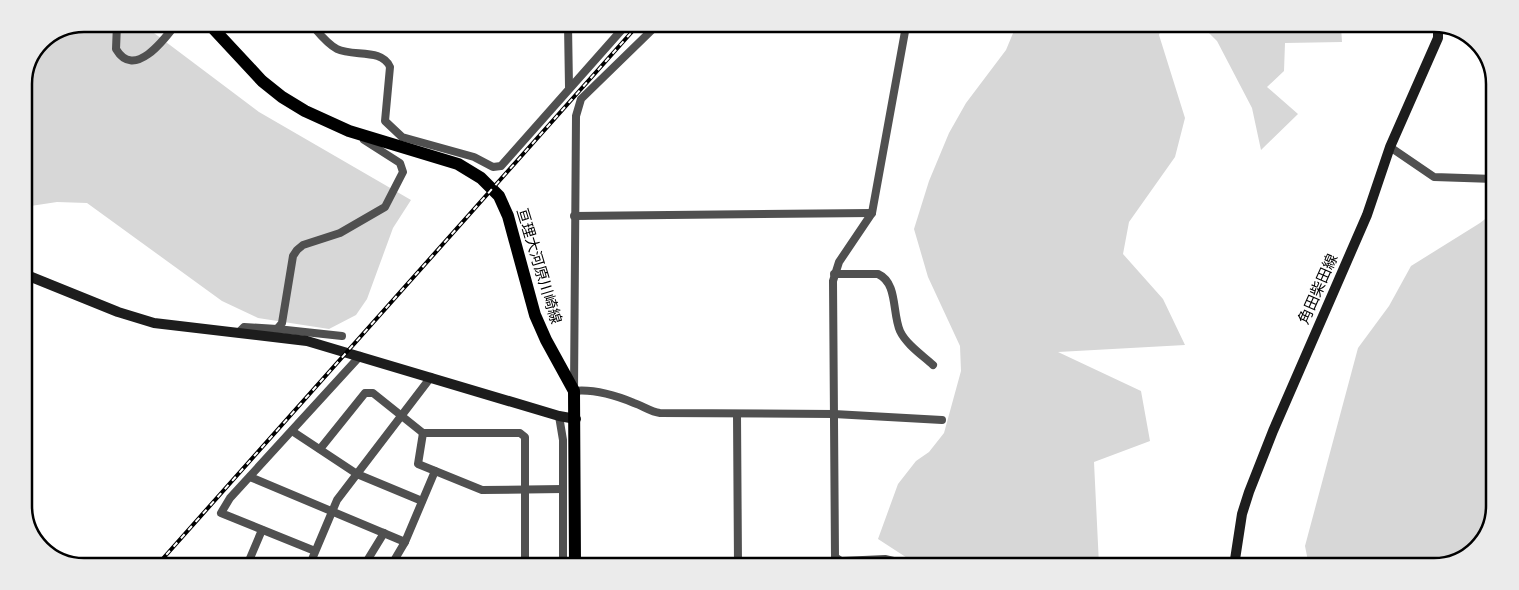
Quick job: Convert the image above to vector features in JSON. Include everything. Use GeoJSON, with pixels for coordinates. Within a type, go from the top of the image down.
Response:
{"type":"FeatureCollection","features":[{"type":"Feature","properties":{"kind":"main road","name":"亘理大河原川崎線"},"geometry":{"type":"LineString","coordinates":[[217,32],[262,80],[282,97],[304,111],[349,131],[458,164],[471,170],[499,196],[508,216],[535,315],[549,346],[574,391],[568,418],[575,558]]}},
{"type":"Feature","properties":{"kind":"main road","name":"角田柴田線"},"geometry":{"type":"LineString","coordinates":[[1235,558],[1242,514],[1248,492],[1272,431],[1368,215],[1390,147],[1438,38],[1438,33]]}},
{"type":"Feature","properties":{"kind":"main road"},"geometry":{"type":"LineString","coordinates":[[32,277],[135,318],[172,326],[307,341],[568,418]]}},
{"type":"Feature","properties":{"kind":"street"},"geometry":{"type":"LineString","coordinates":[[117,32],[116,49],[123,58],[136,61],[142,60],[156,48],[169,32]]}},
{"type":"Feature","properties":{"kind":"street"},"geometry":{"type":"LineString","coordinates":[[319,32],[335,49],[347,53],[383,57],[387,62],[390,67],[386,121],[402,137],[474,157],[493,167],[501,166],[620,32]]}},
{"type":"Feature","properties":{"kind":"street"},"geometry":{"type":"LineString","coordinates":[[568,32],[569,87]]}},
{"type":"Feature","properties":{"kind":"street"},"geometry":{"type":"LineString","coordinates":[[650,32],[581,99],[576,116],[574,391],[584,390],[628,401],[652,412],[660,413],[834,414],[942,420]]}},
{"type":"Feature","properties":{"kind":"street"},"geometry":{"type":"LineString","coordinates":[[836,558],[834,274],[872,213],[905,32]]}},
{"type":"Feature","properties":{"kind":"street"},"geometry":{"type":"LineString","coordinates":[[277,329],[282,323],[293,256],[296,250],[340,233],[385,207],[403,172],[400,163],[349,131]]}},
{"type":"Feature","properties":{"kind":"street"},"geometry":{"type":"LineString","coordinates":[[1390,147],[1434,177],[1486,179]]}},
{"type":"Feature","properties":{"kind":"street"},"geometry":{"type":"LineString","coordinates":[[574,216],[872,213]]}},
{"type":"Feature","properties":{"kind":"street"},"geometry":{"type":"LineString","coordinates":[[834,274],[878,274],[884,277],[888,281],[901,332],[933,365]]}},
{"type":"Feature","properties":{"kind":"street"},"geometry":{"type":"LineString","coordinates":[[238,333],[244,327],[342,336]]}},
{"type":"Feature","properties":{"kind":"street"},"geometry":{"type":"LineString","coordinates":[[315,551],[221,513],[230,498],[292,431],[358,355]]}},
{"type":"Feature","properties":{"kind":"street"},"geometry":{"type":"LineString","coordinates":[[312,558],[332,511],[357,474],[431,377]]}},
{"type":"Feature","properties":{"kind":"street"},"geometry":{"type":"LineString","coordinates":[[320,449],[365,393],[373,393],[423,433],[520,433],[525,437],[525,558]]}},
{"type":"Feature","properties":{"kind":"street"},"geometry":{"type":"LineString","coordinates":[[737,414],[738,558]]}},
{"type":"Feature","properties":{"kind":"street"},"geometry":{"type":"LineString","coordinates":[[563,558],[563,440],[568,418]]}},
{"type":"Feature","properties":{"kind":"street"},"geometry":{"type":"LineString","coordinates":[[292,431],[357,474],[422,501]]}},
{"type":"Feature","properties":{"kind":"street"},"geometry":{"type":"LineString","coordinates":[[423,433],[418,464],[482,490],[563,489]]}},
{"type":"Feature","properties":{"kind":"street"},"geometry":{"type":"LineString","coordinates":[[396,558],[406,542],[435,471]]}},
{"type":"Feature","properties":{"kind":"street"},"geometry":{"type":"LineString","coordinates":[[250,477],[406,542]]}},
{"type":"Feature","properties":{"kind":"street"},"geometry":{"type":"LineString","coordinates":[[250,558],[262,530]]}},
{"type":"Feature","properties":{"kind":"street"},"geometry":{"type":"LineString","coordinates":[[369,558],[384,533]]}},
{"type":"Feature","properties":{"kind":"shaded area"},"geometry":{"type":"Polygon","coordinates":[[[85,32],[153,32],[259,112],[411,200],[393,228],[367,299],[356,315],[329,329],[258,318],[222,301],[87,203],[57,202],[32,206],[32,85],[36,65],[48,48],[65,36],[85,32]]]}},
{"type":"Feature","properties":{"kind":"shaded area"},"geometry":{"type":"Polygon","coordinates":[[[1014,32],[1160,32],[1159,35],[1185,118],[1175,157],[1129,222],[1123,254],[1163,299],[1185,345],[1058,352],[1141,391],[1150,441],[1094,462],[1099,558],[907,558],[878,539],[898,484],[916,461],[929,452],[944,433],[961,371],[960,346],[928,277],[914,229],[929,181],[949,133],[966,103],[1006,50],[1014,32]]]}},
{"type":"Feature","properties":{"kind":"shaded area"},"geometry":{"type":"Polygon","coordinates":[[[1208,32],[1341,32],[1342,42],[1285,43],[1284,71],[1267,87],[1298,114],[1261,150],[1252,108],[1217,41],[1208,32]]]}},
{"type":"Feature","properties":{"kind":"shaded area"},"geometry":{"type":"Polygon","coordinates":[[[1486,218],[1486,505],[1484,522],[1478,534],[1466,547],[1451,555],[1434,558],[1307,558],[1305,546],[1358,348],[1389,306],[1411,266],[1486,218]]]}},
{"type":"Feature","properties":{"kind":"railway"},"geometry":{"type":"LineString","coordinates":[[163,558],[632,32]]}}]}
